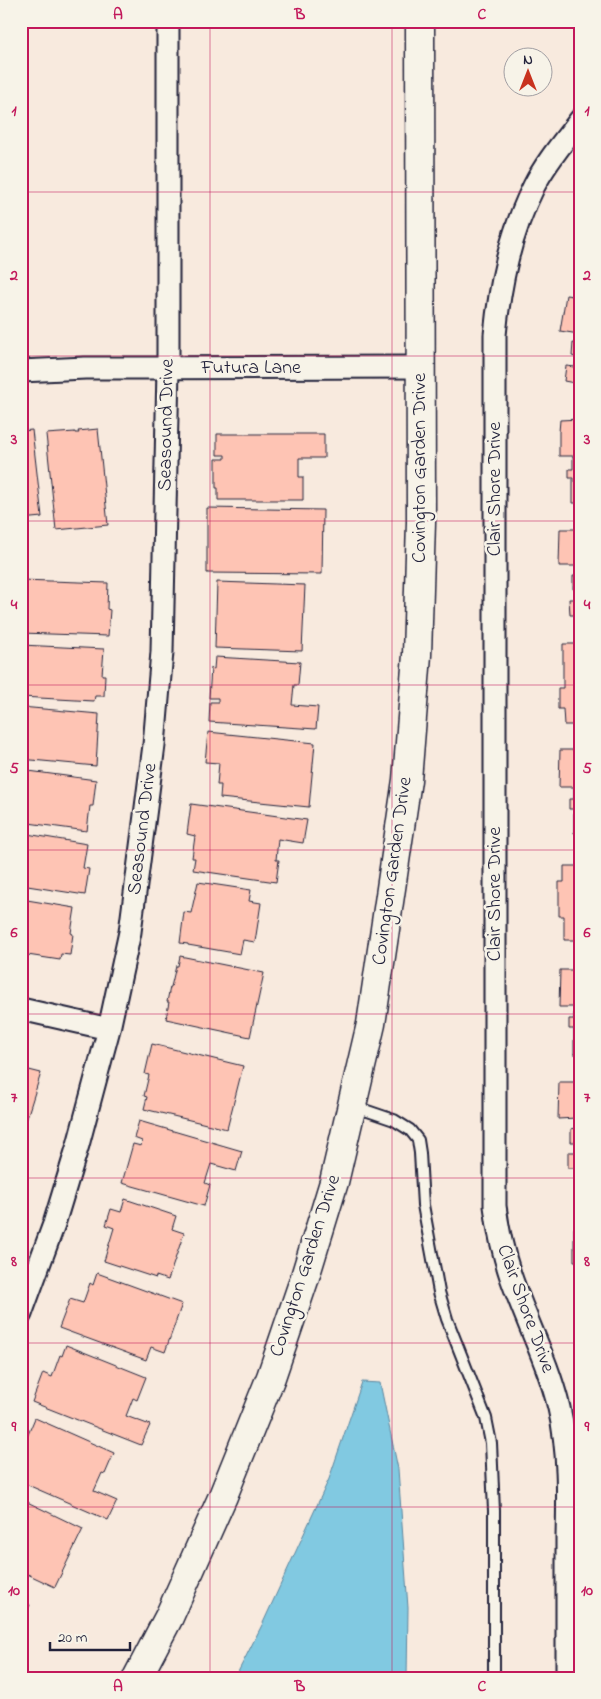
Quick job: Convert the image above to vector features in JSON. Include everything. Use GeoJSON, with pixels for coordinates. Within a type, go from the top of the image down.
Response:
{"type":"FeatureCollection","features":[{"type":"Feature","properties":{"kind":"street","name":"Seasound Drive"},"geometry":{"type":"LineString","coordinates":[[21,1314],[78,1145],[109,1029],[130,932],[154,745],[162,652],[168,368],[168,21]]}},
{"type":"Feature","properties":{"kind":"street","name":"Covington Garden Drive"},"geometry":{"type":"LineString","coordinates":[[136,1678],[169,1617],[223,1496],[270,1377],[304,1280],[334,1182],[371,1024],[407,780],[417,655],[421,522],[420,21]]}},
{"type":"Feature","properties":{"kind":"street","name":"Clair Shore Drive"},"geometry":{"type":"LineString","coordinates":[[567,1678],[568,1498],[559,1410],[535,1336],[510,1276],[500,1241],[495,1206],[495,335],[502,275],[518,221],[534,185],[556,150],[580,120]]}},
{"type":"Feature","properties":{"kind":"street","name":"Futura Lane"},"geometry":{"type":"LineString","coordinates":[[21,371],[85,368],[420,367]]}},
{"type":"Feature","properties":{"kind":"street"},"geometry":{"type":"LineString","coordinates":[[21,1009],[109,1029]]}},
{"type":"Feature","properties":{"kind":"lane"},"geometry":{"type":"LineString","coordinates":[[352,1106],[394,1120],[410,1130],[418,1140],[423,1205],[439,1292],[447,1319],[486,1418],[491,1443],[494,1511],[494,1678]]}},
{"type":"Feature","properties":{"kind":"water"},"geometry":{"type":"Polygon","coordinates":[[[362,1382],[380,1383],[398,1469],[408,1608],[407,1678],[235,1678],[263,1623],[329,1479],[362,1382]]]}},
{"type":"Feature","properties":{"kind":"building"},"geometry":{"type":"Polygon","coordinates":[[[566,295],[580,297],[580,384],[564,381],[566,366],[575,367],[576,357],[572,356],[573,343],[578,344],[579,334],[560,331],[566,295]]]}},
{"type":"Feature","properties":{"kind":"building"},"geometry":{"type":"Polygon","coordinates":[[[580,419],[580,503],[573,503],[573,478],[569,478],[569,469],[573,469],[573,456],[559,456],[560,420],[580,419]]]}},
{"type":"Feature","properties":{"kind":"building"},"geometry":{"type":"Polygon","coordinates":[[[98,429],[108,525],[56,530],[46,434],[79,433],[78,431],[98,429]]]}},
{"type":"Feature","properties":{"kind":"building"},"geometry":{"type":"Polygon","coordinates":[[[32,430],[42,517],[21,519],[21,431],[32,430]]]}},
{"type":"Feature","properties":{"kind":"building"},"geometry":{"type":"Polygon","coordinates":[[[217,434],[324,434],[324,458],[299,458],[299,477],[303,477],[303,500],[218,500],[216,459],[225,459],[225,455],[217,455],[217,434]]]}},
{"type":"Feature","properties":{"kind":"building"},"geometry":{"type":"Polygon","coordinates":[[[207,508],[323,510],[322,574],[207,573],[207,508]]]}},
{"type":"Feature","properties":{"kind":"building"},"geometry":{"type":"Polygon","coordinates":[[[560,529],[580,529],[580,615],[570,615],[569,599],[578,599],[578,589],[573,589],[573,576],[578,576],[578,566],[559,566],[560,529]]]}},
{"type":"Feature","properties":{"kind":"building"},"geometry":{"type":"Polygon","coordinates":[[[21,580],[108,583],[107,609],[110,610],[108,636],[21,633],[21,580]]]}},
{"type":"Feature","properties":{"kind":"building"},"geometry":{"type":"Polygon","coordinates":[[[217,582],[305,585],[302,651],[215,648],[217,582]]]}},
{"type":"Feature","properties":{"kind":"building"},"geometry":{"type":"Polygon","coordinates":[[[563,644],[580,644],[580,725],[564,725],[563,709],[558,709],[558,688],[563,688],[563,644]]]}},
{"type":"Feature","properties":{"kind":"building"},"geometry":{"type":"Polygon","coordinates":[[[21,645],[104,649],[102,675],[105,675],[104,696],[95,696],[94,701],[21,697],[21,645]]]}},
{"type":"Feature","properties":{"kind":"building"},"geometry":{"type":"Polygon","coordinates":[[[215,657],[300,662],[298,685],[294,685],[292,705],[318,707],[316,729],[209,722],[210,702],[218,702],[218,698],[209,698],[211,668],[214,669],[215,657]]]}},
{"type":"Feature","properties":{"kind":"building"},"geometry":{"type":"Polygon","coordinates":[[[21,707],[99,714],[96,766],[21,759],[21,707]]]}},
{"type":"Feature","properties":{"kind":"building"},"geometry":{"type":"Polygon","coordinates":[[[208,732],[315,743],[309,807],[220,798],[221,785],[217,785],[219,763],[205,762],[208,732]]]}},
{"type":"Feature","properties":{"kind":"building"},"geometry":{"type":"Polygon","coordinates":[[[560,750],[580,750],[580,833],[574,833],[574,809],[569,809],[569,799],[574,799],[574,787],[559,787],[560,750]]]}},
{"type":"Feature","properties":{"kind":"building"},"geometry":{"type":"Polygon","coordinates":[[[21,770],[96,780],[93,806],[90,806],[87,831],[21,822],[21,770]]]}},
{"type":"Feature","properties":{"kind":"building"},"geometry":{"type":"Polygon","coordinates":[[[191,804],[307,820],[303,843],[278,839],[276,860],[279,860],[276,882],[193,870],[195,858],[192,858],[195,836],[187,834],[191,804]]]}},
{"type":"Feature","properties":{"kind":"building"},"geometry":{"type":"Polygon","coordinates":[[[21,833],[87,844],[83,868],[89,869],[85,895],[21,885],[21,833]]]}},
{"type":"Feature","properties":{"kind":"building"},"geometry":{"type":"Polygon","coordinates":[[[564,866],[580,866],[580,940],[564,940],[564,916],[559,916],[559,882],[564,882],[564,866]]]}},
{"type":"Feature","properties":{"kind":"building"},"geometry":{"type":"Polygon","coordinates":[[[198,882],[251,890],[249,901],[261,903],[255,942],[243,940],[240,954],[180,943],[184,912],[191,913],[198,882]]]}},
{"type":"Feature","properties":{"kind":"building"},"geometry":{"type":"Polygon","coordinates":[[[21,899],[75,908],[70,955],[61,954],[60,960],[21,954],[21,899]]]}},
{"type":"Feature","properties":{"kind":"building"},"geometry":{"type":"Polygon","coordinates":[[[180,956],[264,973],[250,1037],[166,1019],[170,987],[180,956]]]}},
{"type":"Feature","properties":{"kind":"building"},"geometry":{"type":"Polygon","coordinates":[[[560,970],[580,970],[580,1054],[574,1054],[574,1029],[569,1029],[569,1019],[574,1019],[574,1007],[559,1007],[560,970]]]}},
{"type":"Feature","properties":{"kind":"building"},"geometry":{"type":"Polygon","coordinates":[[[152,1044],[243,1066],[227,1129],[144,1109],[147,1097],[144,1096],[149,1075],[145,1074],[152,1044]]]}},
{"type":"Feature","properties":{"kind":"building"},"geometry":{"type":"Polygon","coordinates":[[[21,1068],[41,1073],[25,1124],[21,1123],[21,1068]]]}},
{"type":"Feature","properties":{"kind":"building"},"geometry":{"type":"Polygon","coordinates":[[[559,1082],[580,1082],[580,1168],[568,1168],[568,1152],[576,1152],[576,1142],[571,1142],[571,1129],[576,1128],[576,1118],[558,1119],[559,1082]]]}},
{"type":"Feature","properties":{"kind":"building"},"geometry":{"type":"Polygon","coordinates":[[[139,1121],[242,1151],[236,1171],[211,1164],[205,1183],[210,1185],[204,1206],[122,1183],[133,1144],[141,1146],[142,1141],[134,1138],[139,1121]]]}},
{"type":"Feature","properties":{"kind":"building"},"geometry":{"type":"Polygon","coordinates":[[[125,1199],[176,1216],[172,1229],[184,1233],[168,1280],[104,1261],[114,1228],[106,1225],[111,1209],[121,1212],[125,1199]]]}},
{"type":"Feature","properties":{"kind":"building"},"geometry":{"type":"Polygon","coordinates":[[[580,1201],[579,1278],[579,1261],[574,1261],[574,1228],[579,1228],[580,1201]]]}},
{"type":"Feature","properties":{"kind":"building"},"geometry":{"type":"Polygon","coordinates":[[[97,1273],[182,1304],[165,1352],[151,1347],[146,1360],[59,1328],[70,1299],[83,1303],[90,1283],[93,1285],[97,1273]]]}},
{"type":"Feature","properties":{"kind":"building"},"geometry":{"type":"Polygon","coordinates":[[[66,1345],[146,1377],[137,1400],[133,1398],[126,1416],[150,1425],[141,1445],[32,1402],[43,1373],[52,1377],[66,1345]]]}},
{"type":"Feature","properties":{"kind":"building"},"geometry":{"type":"Polygon","coordinates":[[[35,1418],[114,1453],[105,1474],[102,1473],[94,1491],[117,1501],[108,1520],[21,1482],[21,1461],[25,1457],[21,1455],[21,1451],[35,1418]]]}},
{"type":"Feature","properties":{"kind":"building"},"geometry":{"type":"Polygon","coordinates":[[[21,1499],[83,1529],[55,1587],[21,1571],[21,1499]]]}},
{"type":"Feature","properties":{"kind":"building"},"geometry":{"type":"Polygon","coordinates":[[[21,1600],[30,1605],[21,1622],[21,1600]]]}}]}
